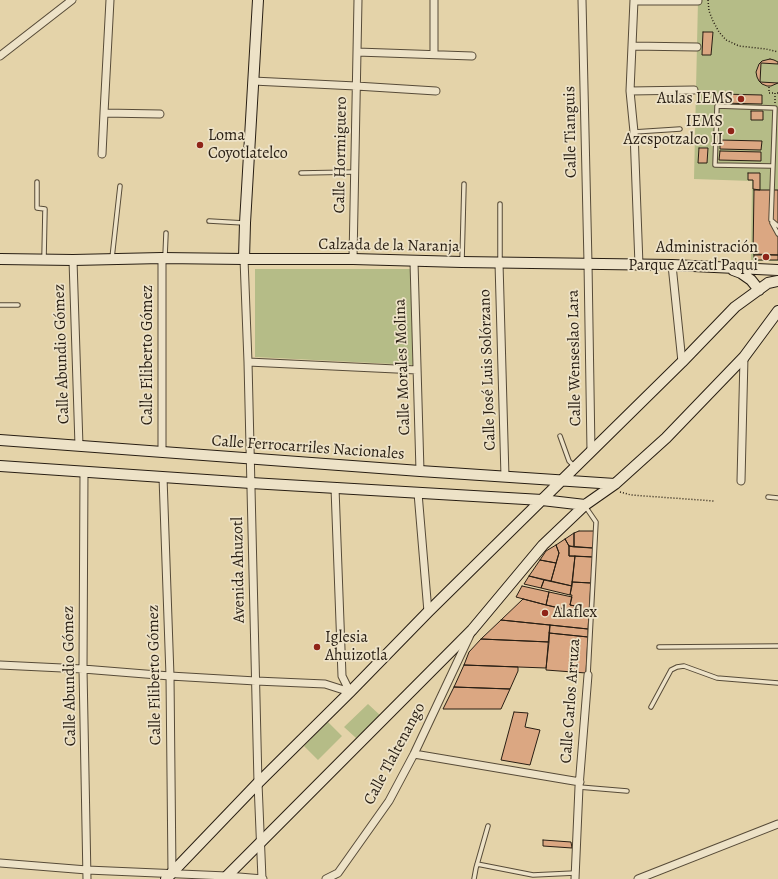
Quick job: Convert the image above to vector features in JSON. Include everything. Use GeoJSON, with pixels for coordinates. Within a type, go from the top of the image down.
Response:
{"type":"FeatureCollection","features":[{"type":"Feature","properties":{"kind":"main road"},"geometry":{"type":"LineString","coordinates":[[244,260],[258,0]]}},
{"type":"Feature","properties":{"kind":"main road","name":"Calzada de la Naranja"},"geometry":{"type":"LineString","coordinates":[[0,259],[353,259],[414,262],[672,265],[778,270]]}},
{"type":"Feature","properties":{"kind":"main road"},"geometry":{"type":"LineString","coordinates":[[727,268],[741,273],[751,280],[759,290]]}},
{"type":"Feature","properties":{"kind":"main road"},"geometry":{"type":"LineString","coordinates":[[763,269],[768,277],[768,283]]}},
{"type":"Feature","properties":{"kind":"main road"},"geometry":{"type":"LineString","coordinates":[[169,876],[258,783],[428,612],[682,362],[735,307],[768,283],[778,281]]}},
{"type":"Feature","properties":{"kind":"main road"},"geometry":{"type":"LineString","coordinates":[[225,877],[472,630],[543,544],[585,505],[611,486],[666,438],[744,357],[778,311]]}},
{"type":"Feature","properties":{"kind":"main road","name":"Calle Ferrocarriles Nacionales"},"geometry":{"type":"LineString","coordinates":[[0,440],[250,459],[562,480],[611,486]]}},
{"type":"Feature","properties":{"kind":"main road"},"geometry":{"type":"LineString","coordinates":[[0,466],[251,483],[542,500],[585,505]]}},
{"type":"Feature","properties":{"kind":"street"},"geometry":{"type":"LineString","coordinates":[[0,56],[72,0]]}},
{"type":"Feature","properties":{"kind":"street"},"geometry":{"type":"LineString","coordinates":[[102,154],[110,0]]}},
{"type":"Feature","properties":{"kind":"street","name":"Calle Hormiguero"},"geometry":{"type":"LineString","coordinates":[[353,259],[358,0]]}},
{"type":"Feature","properties":{"kind":"street"},"geometry":{"type":"LineString","coordinates":[[434,0],[434,54]]}},
{"type":"Feature","properties":{"kind":"street","name":"Calle Tianguis"},"geometry":{"type":"LineString","coordinates":[[582,0],[588,264]]}},
{"type":"Feature","properties":{"kind":"street"},"geometry":{"type":"LineString","coordinates":[[640,265],[634,132],[630,91],[634,1],[698,0]]}},
{"type":"Feature","properties":{"kind":"street"},"geometry":{"type":"LineString","coordinates":[[632,46],[697,47]]}},
{"type":"Feature","properties":{"kind":"street"},"geometry":{"type":"LineString","coordinates":[[357,52],[472,56]]}},
{"type":"Feature","properties":{"kind":"street"},"geometry":{"type":"LineString","coordinates":[[253,81],[436,92]]}},
{"type":"Feature","properties":{"kind":"street"},"geometry":{"type":"LineString","coordinates":[[630,91],[694,90]]}},
{"type":"Feature","properties":{"kind":"street"},"geometry":{"type":"LineString","coordinates":[[104,113],[160,114]]}},
{"type":"Feature","properties":{"kind":"street","name":"Calle Filiberto Gómez"},"geometry":{"type":"LineString","coordinates":[[162,452],[163,258]]}},
{"type":"Feature","properties":{"kind":"street","name":"Calle Abundio Gómez"},"geometry":{"type":"LineString","coordinates":[[73,260],[79,446]]}},
{"type":"Feature","properties":{"kind":"street","name":"Avenida Ahuzotl"},"geometry":{"type":"LineString","coordinates":[[244,260],[248,362],[258,783],[262,879]]}},
{"type":"Feature","properties":{"kind":"street","name":"Calle Morales Molina"},"geometry":{"type":"LineString","coordinates":[[414,262],[420,471]]}},
{"type":"Feature","properties":{"kind":"street","name":"Calle José Luis Solórzano"},"geometry":{"type":"LineString","coordinates":[[499,263],[505,477]]}},
{"type":"Feature","properties":{"kind":"street","name":"Calle Wenseslao Lara"},"geometry":{"type":"LineString","coordinates":[[588,264],[591,451]]}},
{"type":"Feature","properties":{"kind":"street"},"geometry":{"type":"LineString","coordinates":[[672,265],[682,362]]}},
{"type":"Feature","properties":{"kind":"street"},"geometry":{"type":"LineString","coordinates":[[741,481],[744,357]]}},
{"type":"Feature","properties":{"kind":"street"},"geometry":{"type":"LineString","coordinates":[[248,362],[417,370]]}},
{"type":"Feature","properties":{"kind":"street","name":"Calle Abundio Gómez"},"geometry":{"type":"LineString","coordinates":[[84,472],[83,669],[87,879]]}},
{"type":"Feature","properties":{"kind":"street","name":"Calle Filiberto Gómez"},"geometry":{"type":"LineString","coordinates":[[163,477],[170,676],[169,876]]}},
{"type":"Feature","properties":{"kind":"street"},"geometry":{"type":"LineString","coordinates":[[335,488],[342,676],[350,692]]}},
{"type":"Feature","properties":{"kind":"street"},"geometry":{"type":"LineString","coordinates":[[418,493],[428,612]]}},
{"type":"Feature","properties":{"kind":"street","name":"Calle Tlaltenango"},"geometry":{"type":"LineString","coordinates":[[329,878],[338,873],[389,801],[414,754],[472,630]]}},
{"type":"Feature","properties":{"kind":"street"},"geometry":{"type":"LineString","coordinates":[[0,665],[325,684],[350,692]]}},
{"type":"Feature","properties":{"kind":"street","name":"Calle Carlos Arruza"},"geometry":{"type":"LineString","coordinates":[[575,876],[588,675]]}},
{"type":"Feature","properties":{"kind":"street"},"geometry":{"type":"LineString","coordinates":[[414,754],[580,784]]}},
{"type":"Feature","properties":{"kind":"street"},"geometry":{"type":"LineString","coordinates":[[638,879],[778,824]]}},
{"type":"Feature","properties":{"kind":"street"},"geometry":{"type":"LineString","coordinates":[[0,863],[169,876],[262,879]]}},
{"type":"Feature","properties":{"kind":"lane"},"geometry":{"type":"LineString","coordinates":[[772,166],[715,165],[717,106],[775,108],[771,220],[778,234]]}},
{"type":"Feature","properties":{"kind":"lane"},"geometry":{"type":"LineString","coordinates":[[634,132],[680,129]]}},
{"type":"Feature","properties":{"kind":"lane"},"geometry":{"type":"LineString","coordinates":[[301,173],[354,172]]}},
{"type":"Feature","properties":{"kind":"lane"},"geometry":{"type":"LineString","coordinates":[[37,182],[37,208],[45,209],[44,260]]}},
{"type":"Feature","properties":{"kind":"lane"},"geometry":{"type":"LineString","coordinates":[[462,262],[464,184]]}},
{"type":"Feature","properties":{"kind":"lane"},"geometry":{"type":"LineString","coordinates":[[112,259],[120,186]]}},
{"type":"Feature","properties":{"kind":"lane"},"geometry":{"type":"LineString","coordinates":[[499,263],[500,204]]}},
{"type":"Feature","properties":{"kind":"lane"},"geometry":{"type":"LineString","coordinates":[[771,220],[778,226]]}},
{"type":"Feature","properties":{"kind":"lane"},"geometry":{"type":"LineString","coordinates":[[210,221],[245,223]]}},
{"type":"Feature","properties":{"kind":"lane"},"geometry":{"type":"LineString","coordinates":[[163,258],[166,234]]}},
{"type":"Feature","properties":{"kind":"lane"},"geometry":{"type":"LineString","coordinates":[[0,305],[18,305]]}},
{"type":"Feature","properties":{"kind":"lane"},"geometry":{"type":"LineString","coordinates":[[560,436],[569,461],[575,467]]}},
{"type":"Feature","properties":{"kind":"lane"},"geometry":{"type":"LineString","coordinates":[[768,497],[778,498]]}},
{"type":"Feature","properties":{"kind":"lane","name":"Calle Carlos Arruza"},"geometry":{"type":"LineString","coordinates":[[585,505],[596,522],[588,675]]}},
{"type":"Feature","properties":{"kind":"lane"},"geometry":{"type":"LineString","coordinates":[[659,647],[778,646]]}},
{"type":"Feature","properties":{"kind":"lane"},"geometry":{"type":"LineString","coordinates":[[651,706],[671,670],[677,667],[684,666],[717,678],[778,683]]}},
{"type":"Feature","properties":{"kind":"lane"},"geometry":{"type":"LineString","coordinates":[[580,784],[627,792]]}},
{"type":"Feature","properties":{"kind":"lane"},"geometry":{"type":"LineString","coordinates":[[474,879],[488,826]]}},
{"type":"Feature","properties":{"kind":"lane"},"geometry":{"type":"LineString","coordinates":[[477,864],[533,875],[575,876]]}},
{"type":"Feature","properties":{"kind":"path"},"geometry":{"type":"LineString","coordinates":[[708,0],[709,11],[713,21],[719,32],[726,40],[739,46],[778,52]]}},
{"type":"Feature","properties":{"kind":"path"},"geometry":{"type":"LineString","coordinates":[[769,87],[769,93],[777,93],[775,108]]}},
{"type":"Feature","properties":{"kind":"path"},"geometry":{"type":"LineString","coordinates":[[611,486],[631,495],[714,501]]}},
{"type":"Feature","properties":{"kind":"green space"},"geometry":{"type":"Polygon","coordinates":[[[698,0],[778,0],[778,261],[751,261],[752,181],[694,179],[698,0]]]}},
{"type":"Feature","properties":{"kind":"green space"},"geometry":{"type":"Polygon","coordinates":[[[255,269],[410,269],[413,365],[255,357],[255,269]]]}},
{"type":"Feature","properties":{"kind":"green space"},"geometry":{"type":"Polygon","coordinates":[[[368,704],[381,716],[356,738],[344,727],[368,704]]]}},
{"type":"Feature","properties":{"kind":"green space"},"geometry":{"type":"Polygon","coordinates":[[[328,722],[342,736],[318,760],[304,746],[328,722]]]}},
{"type":"Feature","properties":{"kind":"building"},"geometry":{"type":"Polygon","coordinates":[[[703,32],[713,32],[711,55],[702,55],[703,32]]]}},
{"type":"Feature","properties":{"kind":"building"},"geometry":{"type":"Polygon","coordinates":[[[770,59],[778,62],[778,64],[761,63],[760,82],[756,72],[759,64],[762,61],[770,59]]]}},
{"type":"Feature","properties":{"kind":"building"},"geometry":{"type":"Polygon","coordinates":[[[760,82],[778,83],[767,86],[760,82]]]}},
{"type":"Feature","properties":{"kind":"building","name":"Aulas IEMS"},"geometry":{"type":"Polygon","coordinates":[[[720,94],[762,95],[762,104],[720,103],[720,94]]]}},
{"type":"Feature","properties":{"kind":"building","name":"Aulas IEMS"},"geometry":{"type":"Polygon","coordinates":[[[751,111],[763,111],[763,120],[751,120],[751,111]]]}},
{"type":"Feature","properties":{"kind":"building","name":"Aulas IEMS"},"geometry":{"type":"Polygon","coordinates":[[[720,140],[762,141],[761,150],[720,149],[720,140]]]}},
{"type":"Feature","properties":{"kind":"building","name":"Aulas IEMS"},"geometry":{"type":"Polygon","coordinates":[[[699,148],[708,148],[707,163],[698,163],[699,148]]]}},
{"type":"Feature","properties":{"kind":"building","name":"Aulas IEMS"},"geometry":{"type":"Polygon","coordinates":[[[720,151],[761,152],[761,161],[719,160],[720,151]]]}},
{"type":"Feature","properties":{"kind":"building"},"geometry":{"type":"Polygon","coordinates":[[[748,173],[760,173],[760,190],[753,189],[753,180],[748,180],[748,173]]]}},
{"type":"Feature","properties":{"kind":"building"},"geometry":{"type":"Polygon","coordinates":[[[754,190],[778,190],[778,255],[753,254],[754,190]]]}},
{"type":"Feature","properties":{"kind":"building","name":"Administración Parque Azcatl Paqui"},"geometry":{"type":"Polygon","coordinates":[[[754,255],[778,255],[778,260],[754,260],[754,255]]]}},
{"type":"Feature","properties":{"kind":"building"},"geometry":{"type":"Polygon","coordinates":[[[579,531],[594,531],[593,548],[574,547],[574,533],[579,531]]]}},
{"type":"Feature","properties":{"kind":"building"},"geometry":{"type":"Polygon","coordinates":[[[574,533],[574,547],[569,546],[565,539],[574,533]]]}},
{"type":"Feature","properties":{"kind":"building"},"geometry":{"type":"Polygon","coordinates":[[[565,539],[569,546],[569,556],[575,556],[572,586],[551,581],[559,553],[556,545],[565,539]]]}},
{"type":"Feature","properties":{"kind":"building"},"geometry":{"type":"Polygon","coordinates":[[[556,545],[559,553],[556,563],[540,560],[546,551],[556,545]]]}},
{"type":"Feature","properties":{"kind":"building"},"geometry":{"type":"Polygon","coordinates":[[[569,546],[593,548],[593,557],[569,556],[569,546]]]}},
{"type":"Feature","properties":{"kind":"building"},"geometry":{"type":"Polygon","coordinates":[[[575,556],[593,557],[591,583],[572,582],[575,556]]]}},
{"type":"Feature","properties":{"kind":"building"},"geometry":{"type":"Polygon","coordinates":[[[540,560],[556,563],[551,581],[529,576],[540,560]]]}},
{"type":"Feature","properties":{"kind":"building"},"geometry":{"type":"Polygon","coordinates":[[[529,576],[544,580],[541,588],[524,584],[529,576]]]}},
{"type":"Feature","properties":{"kind":"building"},"geometry":{"type":"Polygon","coordinates":[[[544,580],[572,586],[570,595],[541,588],[544,580]]]}},
{"type":"Feature","properties":{"kind":"building"},"geometry":{"type":"Polygon","coordinates":[[[572,582],[591,583],[589,614],[574,611],[575,606],[570,605],[572,582]]]}},
{"type":"Feature","properties":{"kind":"building"},"geometry":{"type":"Polygon","coordinates":[[[522,586],[549,592],[546,605],[516,597],[522,586]]]}},
{"type":"Feature","properties":{"kind":"building"},"geometry":{"type":"Polygon","coordinates":[[[549,592],[572,597],[570,605],[575,606],[574,611],[546,605],[549,592]]]}},
{"type":"Feature","properties":{"kind":"building","name":"Alaflex"},"geometry":{"type":"Polygon","coordinates":[[[523,599],[589,614],[588,629],[501,620],[523,599]]]}},
{"type":"Feature","properties":{"kind":"building"},"geometry":{"type":"Polygon","coordinates":[[[501,620],[550,625],[549,642],[481,639],[501,620]]]}},
{"type":"Feature","properties":{"kind":"building"},"geometry":{"type":"Polygon","coordinates":[[[550,625],[588,629],[588,637],[549,633],[550,625]]]}},
{"type":"Feature","properties":{"kind":"building"},"geometry":{"type":"Polygon","coordinates":[[[549,633],[588,637],[586,673],[546,670],[549,633]]]}},
{"type":"Feature","properties":{"kind":"building"},"geometry":{"type":"Polygon","coordinates":[[[481,639],[549,642],[546,668],[464,665],[469,652],[481,639]]]}},
{"type":"Feature","properties":{"kind":"building"},"geometry":{"type":"Polygon","coordinates":[[[464,665],[518,667],[518,671],[510,689],[454,687],[464,665]]]}},
{"type":"Feature","properties":{"kind":"building"},"geometry":{"type":"Polygon","coordinates":[[[454,687],[510,689],[501,709],[443,709],[454,687]]]}},
{"type":"Feature","properties":{"kind":"building"},"geometry":{"type":"Polygon","coordinates":[[[514,712],[528,713],[525,727],[540,730],[530,765],[501,760],[514,712]]]}},
{"type":"Feature","properties":{"kind":"building"},"geometry":{"type":"Polygon","coordinates":[[[543,840],[571,842],[572,848],[543,846],[543,840]]]}},
{"type":"Feature","properties":{"kind":"place","name":"Aulas IEMS"},"geometry":{"type":"Point","coordinates":[741,99]}},
{"type":"Feature","properties":{"kind":"place","name":"IEMS Azcspotzalco II"},"geometry":{"type":"Point","coordinates":[731,131]}},
{"type":"Feature","properties":{"kind":"place","name":"Loma Coyotlatelco"},"geometry":{"type":"Point","coordinates":[200,145]}},
{"type":"Feature","properties":{"kind":"place","name":"Administración Parque Azcatl Paqui"},"geometry":{"type":"Point","coordinates":[766,257]}},
{"type":"Feature","properties":{"kind":"place","name":"Alaflex"},"geometry":{"type":"Point","coordinates":[545,613]}},
{"type":"Feature","properties":{"kind":"place","name":"Iglesia Ahuizotla"},"geometry":{"type":"Point","coordinates":[317,647]}}]}
